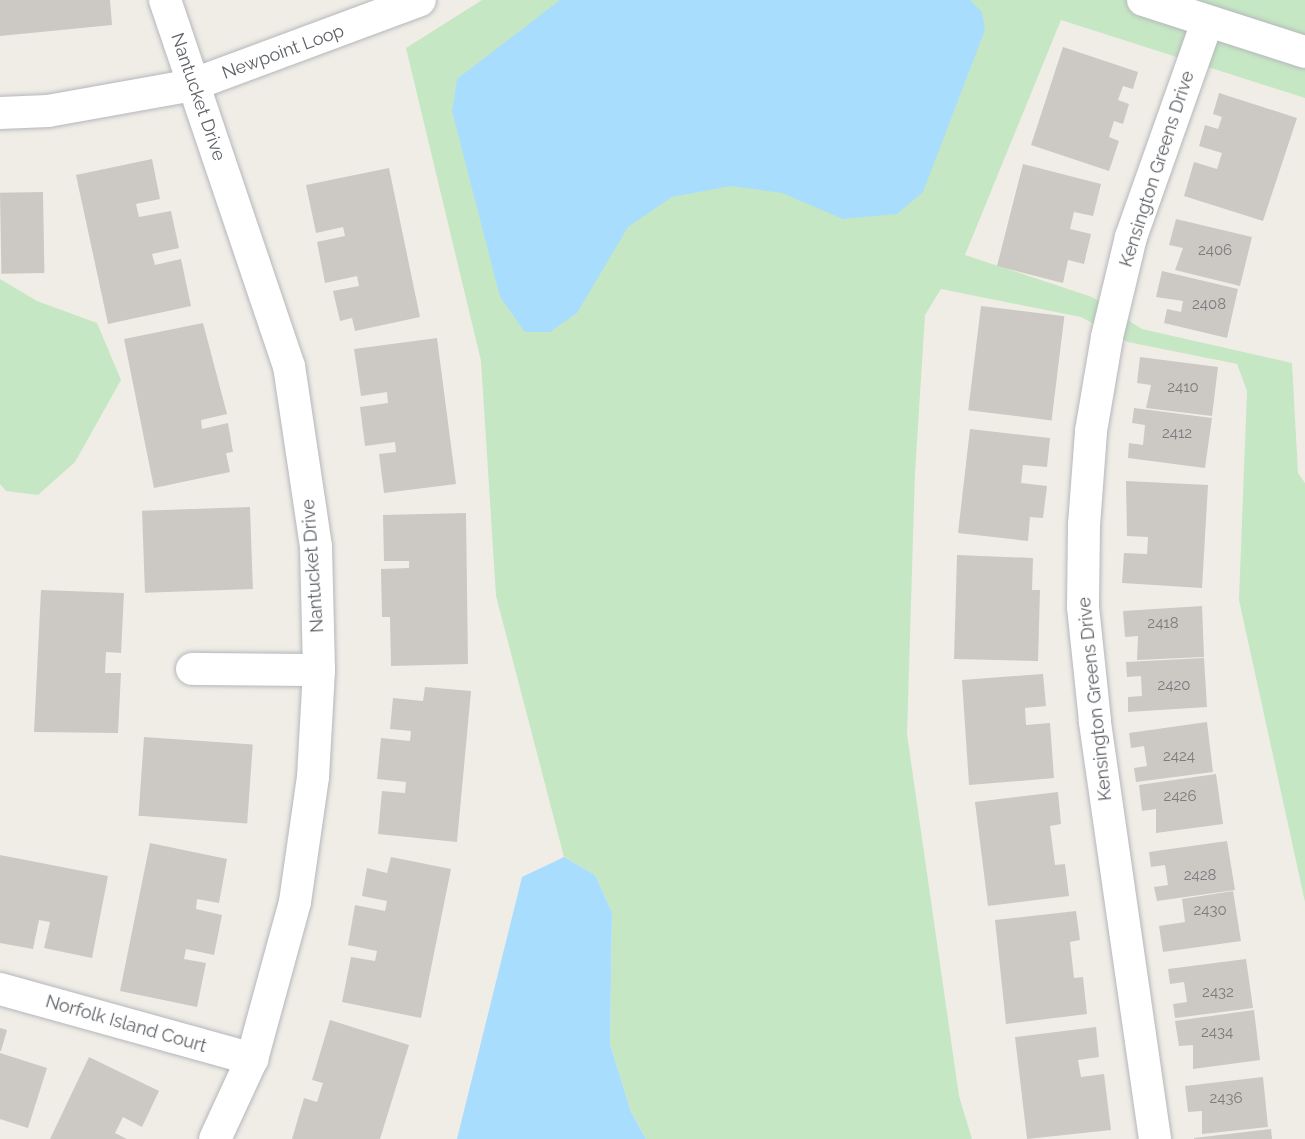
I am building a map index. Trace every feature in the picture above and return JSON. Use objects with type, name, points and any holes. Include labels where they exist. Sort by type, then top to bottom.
[{"type":"street","name":"Nantucket Drive","points":[[165,0],[289,366],[316,547],[319,670],[313,777],[295,902],[252,1059],[215,1139]]},
{"type":"street","name":"Newpoint Loop","points":[[0,113],[48,111],[192,85],[420,0]]},
{"type":"street","points":[[1143,0],[1305,52]]},
{"type":"street","name":"Kensington Greens Drive","points":[[1155,1139],[1093,698],[1083,607],[1084,525],[1091,431],[1107,337],[1131,237],[1207,22]]},
{"type":"street","points":[[192,669],[319,670]]},
{"type":"street","name":"Norfolk Island Court","points":[[0,989],[252,1059]]},
{"type":"green space","points":[[482,0],[1305,0],[1305,98],[1061,20],[965,255],[1092,297],[1142,329],[1292,363],[1298,473],[1305,483],[1305,902],[1239,600],[1247,391],[1237,364],[1128,342],[1081,317],[941,289],[925,315],[915,473],[907,734],[959,1096],[972,1139],[646,1139],[631,1112],[610,1044],[612,912],[595,875],[564,857],[496,596],[481,361],[406,48]]},
{"type":"green space","points":[[0,279],[37,301],[97,323],[121,380],[75,462],[38,495],[6,491],[0,484]]},
{"type":"water","points":[[560,0],[970,0],[982,12],[985,30],[923,192],[897,214],[843,219],[782,193],[731,186],[672,197],[628,227],[577,313],[550,332],[525,332],[500,297],[452,111],[457,79]]},
{"type":"water","points":[[564,857],[595,875],[612,912],[610,1044],[631,1112],[646,1139],[457,1139],[522,877]]},
{"type":"building","points":[[0,0],[110,0],[112,25],[0,36]]},
{"type":"building","points":[[1063,47],[1138,72],[1133,89],[1123,86],[1118,100],[1129,104],[1123,124],[1114,121],[1109,137],[1119,141],[1109,171],[1031,145]]},
{"type":"building","points":[[1219,93],[1297,118],[1263,221],[1184,196],[1194,162],[1217,169],[1222,153],[1199,146],[1205,125],[1218,129],[1222,117],[1213,114]]},
{"type":"building","points":[[152,159],[160,199],[136,204],[139,217],[171,211],[179,248],[152,254],[155,265],[181,259],[191,306],[108,324],[76,175]]},
{"type":"building","points":[[1023,164],[1101,184],[1093,216],[1074,212],[1070,229],[1091,234],[1084,264],[1068,260],[1063,283],[997,266]]},
{"type":"building","points":[[389,168],[420,317],[355,331],[352,318],[340,321],[333,291],[359,286],[357,276],[325,283],[317,242],[345,236],[343,227],[316,233],[306,185]]},
{"type":"building","points":[[43,192],[44,273],[1,274],[0,193]]},
{"type":"building","points":[[1176,219],[1252,237],[1240,286],[1175,270],[1183,248],[1169,245]]},
{"type":"building","points":[[1162,271],[1238,289],[1227,338],[1164,323],[1167,309],[1181,312],[1183,301],[1156,297]]},
{"type":"building","points":[[981,306],[1064,316],[1052,420],[968,410]]},
{"type":"building","points":[[203,323],[227,414],[201,420],[202,429],[228,423],[233,452],[226,453],[230,472],[154,488],[124,339]]},
{"type":"building","points":[[437,338],[456,484],[384,493],[379,454],[396,452],[395,442],[365,446],[360,407],[388,403],[387,392],[361,396],[354,349]]},
{"type":"building","points":[[1140,357],[1218,367],[1212,416],[1146,408],[1151,385],[1137,383]]},
{"type":"building","points":[[1134,408],[1212,418],[1205,468],[1128,458],[1129,443],[1143,445],[1145,425],[1132,423]]},
{"type":"building","points":[[970,429],[1050,438],[1047,467],[1023,465],[1021,483],[1047,486],[1043,518],[1030,517],[1028,541],[958,533]]},
{"type":"building","points":[[1126,481],[1208,485],[1202,588],[1122,583],[1124,553],[1147,554],[1148,537],[1127,536]]},
{"type":"building","points":[[250,507],[253,589],[145,593],[142,511]]},
{"type":"building","points":[[466,513],[468,664],[391,666],[390,617],[382,617],[381,569],[409,568],[409,561],[384,561],[383,515]]},
{"type":"building","points":[[957,555],[1033,558],[1032,590],[1040,590],[1038,661],[954,659]]},
{"type":"building","points":[[41,590],[124,593],[121,653],[106,652],[105,673],[121,673],[118,733],[34,732]]},
{"type":"building","points":[[1202,606],[1204,657],[1137,660],[1138,636],[1125,637],[1123,611]]},
{"type":"building","points":[[1204,658],[1207,707],[1128,712],[1128,697],[1142,696],[1141,676],[1127,677],[1126,662]]},
{"type":"building","points":[[1043,674],[1046,706],[1025,708],[1026,725],[1050,723],[1054,778],[969,785],[962,680]]},
{"type":"building","points":[[425,687],[471,691],[457,842],[378,834],[382,791],[405,793],[406,782],[377,779],[381,738],[410,741],[411,731],[390,729],[393,698],[423,701]]},
{"type":"building","points":[[1207,722],[1213,772],[1136,782],[1134,768],[1147,766],[1144,746],[1131,748],[1129,733]]},
{"type":"building","points":[[144,737],[253,745],[247,823],[138,816]]},
{"type":"building","points":[[1216,774],[1223,824],[1156,833],[1156,809],[1142,811],[1139,785]]},
{"type":"building","points":[[1058,792],[1061,824],[1050,826],[1055,865],[1065,864],[1069,896],[988,906],[975,802]]},
{"type":"building","points":[[1227,841],[1235,890],[1157,901],[1154,887],[1168,885],[1165,865],[1151,867],[1149,852]]},
{"type":"building","points":[[150,843],[227,859],[219,903],[197,899],[196,909],[222,915],[214,955],[186,949],[184,959],[206,963],[197,1007],[120,991]]},
{"type":"building","points":[[0,855],[108,876],[92,958],[44,948],[50,922],[39,920],[33,949],[0,943]]},
{"type":"building","points":[[391,857],[451,869],[421,1018],[342,1002],[351,957],[375,961],[377,951],[348,945],[355,905],[385,911],[387,901],[362,896],[367,868],[387,873]]},
{"type":"building","points":[[1233,891],[1241,941],[1163,952],[1159,926],[1185,922],[1182,899]]},
{"type":"building","points":[[1076,911],[1080,940],[1070,942],[1074,978],[1083,977],[1087,1014],[1006,1024],[995,920]]},
{"type":"building","points":[[1246,959],[1253,1008],[1175,1018],[1173,1004],[1187,1002],[1184,982],[1170,984],[1168,969]]},
{"type":"building","points":[[1254,1010],[1260,1060],[1193,1069],[1193,1045],[1179,1046],[1175,1021]]},
{"type":"building","points":[[330,1020],[409,1045],[380,1139],[292,1139],[304,1098],[317,1102],[323,1083],[312,1080]]},
{"type":"building","points":[[1096,1027],[1099,1057],[1078,1060],[1081,1077],[1104,1074],[1111,1130],[1027,1139],[1015,1037]]},
{"type":"building","points":[[0,1028],[7,1030],[1,1051],[0,1051]]},
{"type":"building","points":[[0,1053],[47,1068],[28,1128],[0,1119]]},
{"type":"building","points":[[89,1057],[159,1091],[142,1127],[123,1117],[115,1133],[127,1139],[50,1139]]},
{"type":"building","points":[[1263,1077],[1268,1127],[1202,1134],[1202,1111],[1188,1112],[1185,1086]]},
{"type":"building","points":[[1271,1129],[1272,1139],[1194,1139],[1194,1138]]}]
